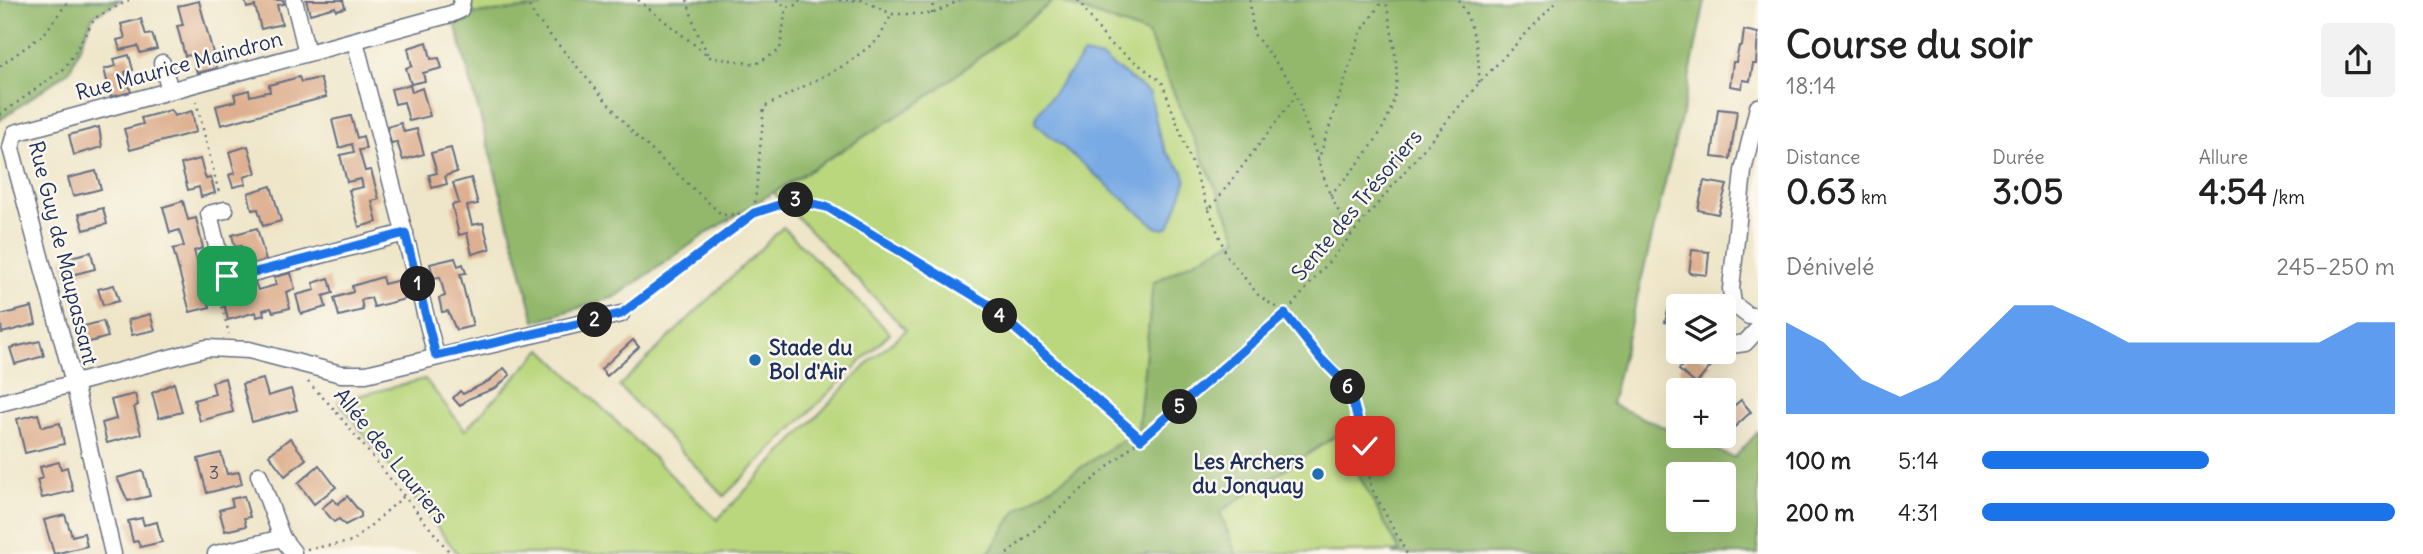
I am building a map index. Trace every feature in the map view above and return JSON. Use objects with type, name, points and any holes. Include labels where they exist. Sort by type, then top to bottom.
[{"type":"street","points":[[294,0],[307,53]]},
{"type":"street","name":"Rue Maurice Maindron","points":[[15,133],[451,14],[460,10],[462,0]]},
{"type":"street","points":[[355,41],[436,356]]},
{"type":"street","points":[[162,63],[170,90]]},
{"type":"street","points":[[1732,294],[1743,171],[1758,107]]},
{"type":"street","name":"Rue Guy de Maupassant","points":[[15,133],[11,148],[74,383],[113,554]]},
{"type":"street","points":[[225,210],[209,214],[223,271],[233,278],[405,233]]},
{"type":"street","points":[[1736,306],[1749,316],[1758,316]]},
{"type":"street","points":[[0,403],[207,348],[271,354],[341,374],[366,374],[621,314]]},
{"type":"street","points":[[1736,344],[1745,342],[1758,329]]},
{"type":"street","points":[[259,475],[282,538],[293,552]]},
{"type":"street","points":[[216,554],[282,538]]},
{"type":"path","points":[[0,66],[44,34],[69,0]]},
{"type":"path","points":[[0,115],[65,68],[95,18],[129,0]]},
{"type":"path","points":[[526,0],[534,16],[635,135],[722,215],[754,213],[794,200],[827,207],[986,303],[1141,439]]},
{"type":"path","points":[[638,0],[710,57],[756,64],[780,50],[786,7]]},
{"type":"path","points":[[687,0],[696,30],[710,57]]},
{"type":"path","points":[[776,0],[786,7],[798,5],[800,0]]},
{"type":"path","points":[[839,0],[868,1],[892,13],[932,13],[960,0]]},
{"type":"path","points":[[932,13],[933,0]]},
{"type":"path","points":[[1078,0],[1107,41],[1162,82],[1227,256],[1259,296],[1285,314],[1320,358],[1349,387],[1365,446],[1371,487],[1407,554]]},
{"type":"path","points":[[1318,162],[1361,32],[1385,0]]},
{"type":"path","points":[[1330,195],[1367,154],[1389,118],[1397,84],[1385,0]]},
{"type":"path","points":[[1459,0],[1480,52],[1479,83]]},
{"type":"path","name":"Sente des Trésoriers","points":[[1007,554],[1285,314],[1479,83],[1558,0]]},
{"type":"path","points":[[1252,1],[1253,33],[1292,83],[1330,195],[1351,235]]},
{"type":"path","points":[[621,314],[754,213],[764,107],[845,65],[878,40],[892,13]]},
{"type":"path","points":[[193,91],[219,193]]},
{"type":"path","points":[[1209,210],[1296,96]]},
{"type":"path","points":[[216,282],[230,339]]},
{"type":"path","name":"Allée des Lauriers","points":[[305,379],[333,408],[451,554]]},
{"type":"path","points":[[293,552],[352,542],[404,496]]},
{"type":"green space","points":[[0,0],[120,0],[93,16],[70,70],[0,120]]},
{"type":"green space","points":[[470,0],[540,0],[541,7],[474,14]]},
{"type":"green space","points":[[540,0],[1055,0],[923,100],[706,234],[615,297],[535,321],[454,19],[474,14],[540,7]]},
{"type":"green space","points":[[1055,0],[1148,34],[1238,238],[1153,283],[1138,430],[1017,510],[988,554],[458,554],[338,401],[425,379],[465,430],[542,349],[717,520],[871,360],[906,330],[774,193],[923,100]]},
{"type":"green space","points":[[1056,0],[1705,0],[1684,105],[1611,404],[1666,428],[1666,448],[1711,448],[1734,458],[1758,432],[1758,554],[1393,554],[1400,551],[1337,435],[1220,512],[1236,554],[988,554],[1017,510],[1138,430],[1153,283],[1238,238],[1148,34]]},
{"type":"green space","name":"Stade du Bol d'Air","points":[[783,227],[890,333],[724,496],[619,386]]},
{"type":"green space","name":"Les Archers du Jonquay","points":[[1337,435],[1400,551],[1236,554],[1220,512]]},
{"type":"water","points":[[1084,54],[1102,58],[1150,93],[1159,135],[1166,152],[1183,171],[1186,182],[1170,225],[1164,229],[1156,227],[1035,123],[1038,113]]},
{"type":"building","points":[[245,0],[283,0],[284,4],[277,5],[282,24],[261,29],[255,6],[247,8]]},
{"type":"building","points":[[306,0],[343,0],[345,8],[336,10],[335,7],[310,14]]},
{"type":"building","points":[[199,1],[217,68],[197,73],[192,55],[185,56],[177,26],[183,25],[178,6]]},
{"type":"building","points":[[141,19],[146,35],[152,34],[157,49],[140,53],[138,46],[120,50],[117,40],[125,38],[121,24]]},
{"type":"building","points":[[1744,30],[1758,33],[1756,64],[1753,64],[1750,81],[1743,80],[1742,88],[1730,86],[1733,62],[1736,62],[1739,46],[1742,46]]},
{"type":"building","points":[[427,42],[431,59],[439,58],[442,68],[423,73],[425,81],[411,84],[406,68],[412,66],[408,48]]},
{"type":"building","points":[[129,55],[133,70],[125,72],[131,92],[111,97],[104,69],[116,66],[114,59]]},
{"type":"building","points":[[299,77],[301,82],[320,78],[326,97],[221,125],[216,106],[236,101],[234,94],[249,90],[250,96],[270,92],[269,85]]},
{"type":"building","points":[[410,85],[412,92],[422,88],[430,116],[409,121],[404,102],[395,104],[391,89]]},
{"type":"building","points":[[1718,109],[1737,111],[1730,159],[1712,157]]},
{"type":"building","points":[[171,110],[174,116],[192,111],[196,132],[130,150],[124,129],[143,124],[141,118]]},
{"type":"building","points":[[351,116],[357,138],[363,136],[366,149],[359,150],[365,171],[371,170],[379,199],[372,201],[377,222],[359,227],[349,190],[363,187],[361,179],[347,182],[340,155],[354,152],[352,144],[339,148],[332,120]]},
{"type":"building","points":[[401,123],[404,132],[417,129],[424,154],[403,160],[397,142],[391,143],[387,127]]},
{"type":"building","points":[[99,127],[102,147],[74,155],[69,135]]},
{"type":"building","points":[[248,146],[256,173],[244,177],[246,184],[233,187],[229,175],[235,173],[229,152]]},
{"type":"building","points":[[451,148],[457,172],[445,176],[447,184],[432,188],[429,175],[437,173],[431,153]]},
{"type":"building","points":[[200,159],[206,179],[211,178],[215,193],[201,197],[199,187],[188,190],[181,164]]},
{"type":"building","points":[[96,171],[101,189],[73,196],[68,178]]},
{"type":"building","points":[[471,178],[478,204],[467,206],[472,225],[483,223],[490,249],[472,254],[467,233],[459,235],[452,205],[459,203],[453,183]]},
{"type":"building","points":[[1704,181],[1727,185],[1718,214],[1698,210]]},
{"type":"building","points":[[271,186],[281,221],[263,226],[258,209],[252,210],[248,193]]},
{"type":"building","points":[[183,201],[188,220],[196,218],[203,248],[194,251],[199,268],[207,266],[211,284],[204,287],[210,307],[190,312],[173,249],[184,246],[179,230],[170,233],[163,207]]},
{"type":"building","points":[[103,208],[107,224],[84,230],[79,214]]},
{"type":"building","points":[[257,228],[266,261],[247,266],[241,246],[235,247],[232,235]]},
{"type":"building","points":[[1692,250],[1709,252],[1707,275],[1689,273]]},
{"type":"building","points":[[91,252],[95,269],[67,276],[62,259]]},
{"type":"building","points":[[455,258],[458,266],[463,264],[466,273],[460,274],[473,326],[456,330],[448,311],[442,312],[439,298],[445,296],[440,277],[434,278],[430,264]]},
{"type":"building","points":[[291,273],[295,289],[286,292],[290,308],[273,312],[271,308],[263,310],[264,315],[257,317],[256,312],[228,320],[223,299],[241,294],[239,287],[255,282],[258,290],[276,285],[274,277]]},
{"type":"building","points":[[382,277],[384,284],[404,279],[409,298],[374,307],[371,298],[361,300],[363,310],[339,316],[334,298],[353,292],[352,286]]},
{"type":"building","points":[[329,278],[333,293],[323,296],[326,307],[301,314],[296,295],[315,290],[313,283]]},
{"type":"building","points":[[114,285],[119,301],[103,305],[98,289]]},
{"type":"building","points":[[32,307],[36,324],[2,333],[0,315]]},
{"type":"building","points":[[150,314],[155,330],[132,335],[128,320]]},
{"type":"building","points":[[103,321],[108,337],[86,343],[81,327]]},
{"type":"building","points":[[633,340],[639,347],[607,376],[601,369]]},
{"type":"building","points":[[40,341],[44,356],[15,364],[10,348]]},
{"type":"building","points":[[1683,364],[1712,365],[1701,378],[1689,378],[1679,370]]},
{"type":"building","points":[[504,368],[510,375],[496,388],[468,399],[460,406],[453,398],[460,391],[463,394],[489,381]]},
{"type":"building","points":[[225,378],[233,412],[200,421],[194,400],[215,394],[212,382]]},
{"type":"building","points":[[263,379],[268,396],[291,389],[297,410],[252,422],[242,384]]},
{"type":"building","points":[[174,383],[182,412],[159,418],[152,393]]},
{"type":"building","points":[[135,394],[138,405],[134,407],[141,434],[107,443],[102,423],[116,419],[111,400]]},
{"type":"building","points":[[1741,400],[1751,412],[1736,426],[1736,404]]},
{"type":"building","points":[[38,414],[42,427],[60,423],[64,444],[25,453],[17,419]]},
{"type":"building","points":[[290,438],[306,459],[285,476],[269,455]]},
{"type":"building","points":[[221,453],[227,474],[239,472],[242,484],[207,493],[198,459]]},
{"type":"building","points":[[59,462],[61,469],[67,467],[73,491],[42,498],[37,480],[43,478],[40,467]]},
{"type":"building","points":[[319,465],[336,487],[314,504],[298,483]]},
{"type":"building","points":[[143,471],[150,496],[128,501],[117,478]]},
{"type":"building","points":[[244,496],[250,517],[244,518],[246,526],[225,531],[219,510],[233,506],[231,499]]},
{"type":"building","points":[[347,496],[361,513],[361,517],[345,525],[339,519],[334,522],[322,508],[333,499],[338,504]]},
{"type":"building","points":[[65,515],[72,536],[84,533],[87,546],[54,554],[44,520]]},
{"type":"building","points":[[142,518],[144,525],[157,522],[162,542],[140,547],[138,541],[133,542],[128,521]]},
{"type":"place","name":"Stade du Bol d'Air","points":[[755,360]]},
{"type":"place","name":"Les Archers du Jonquay","points":[[1318,474]]},
{"type":"route","points":[[227,276],[233,278],[405,233],[436,356],[621,314],[754,213],[794,200],[827,207],[986,303],[1141,439],[1285,314],[1320,358],[1349,387],[1365,446]]}]
